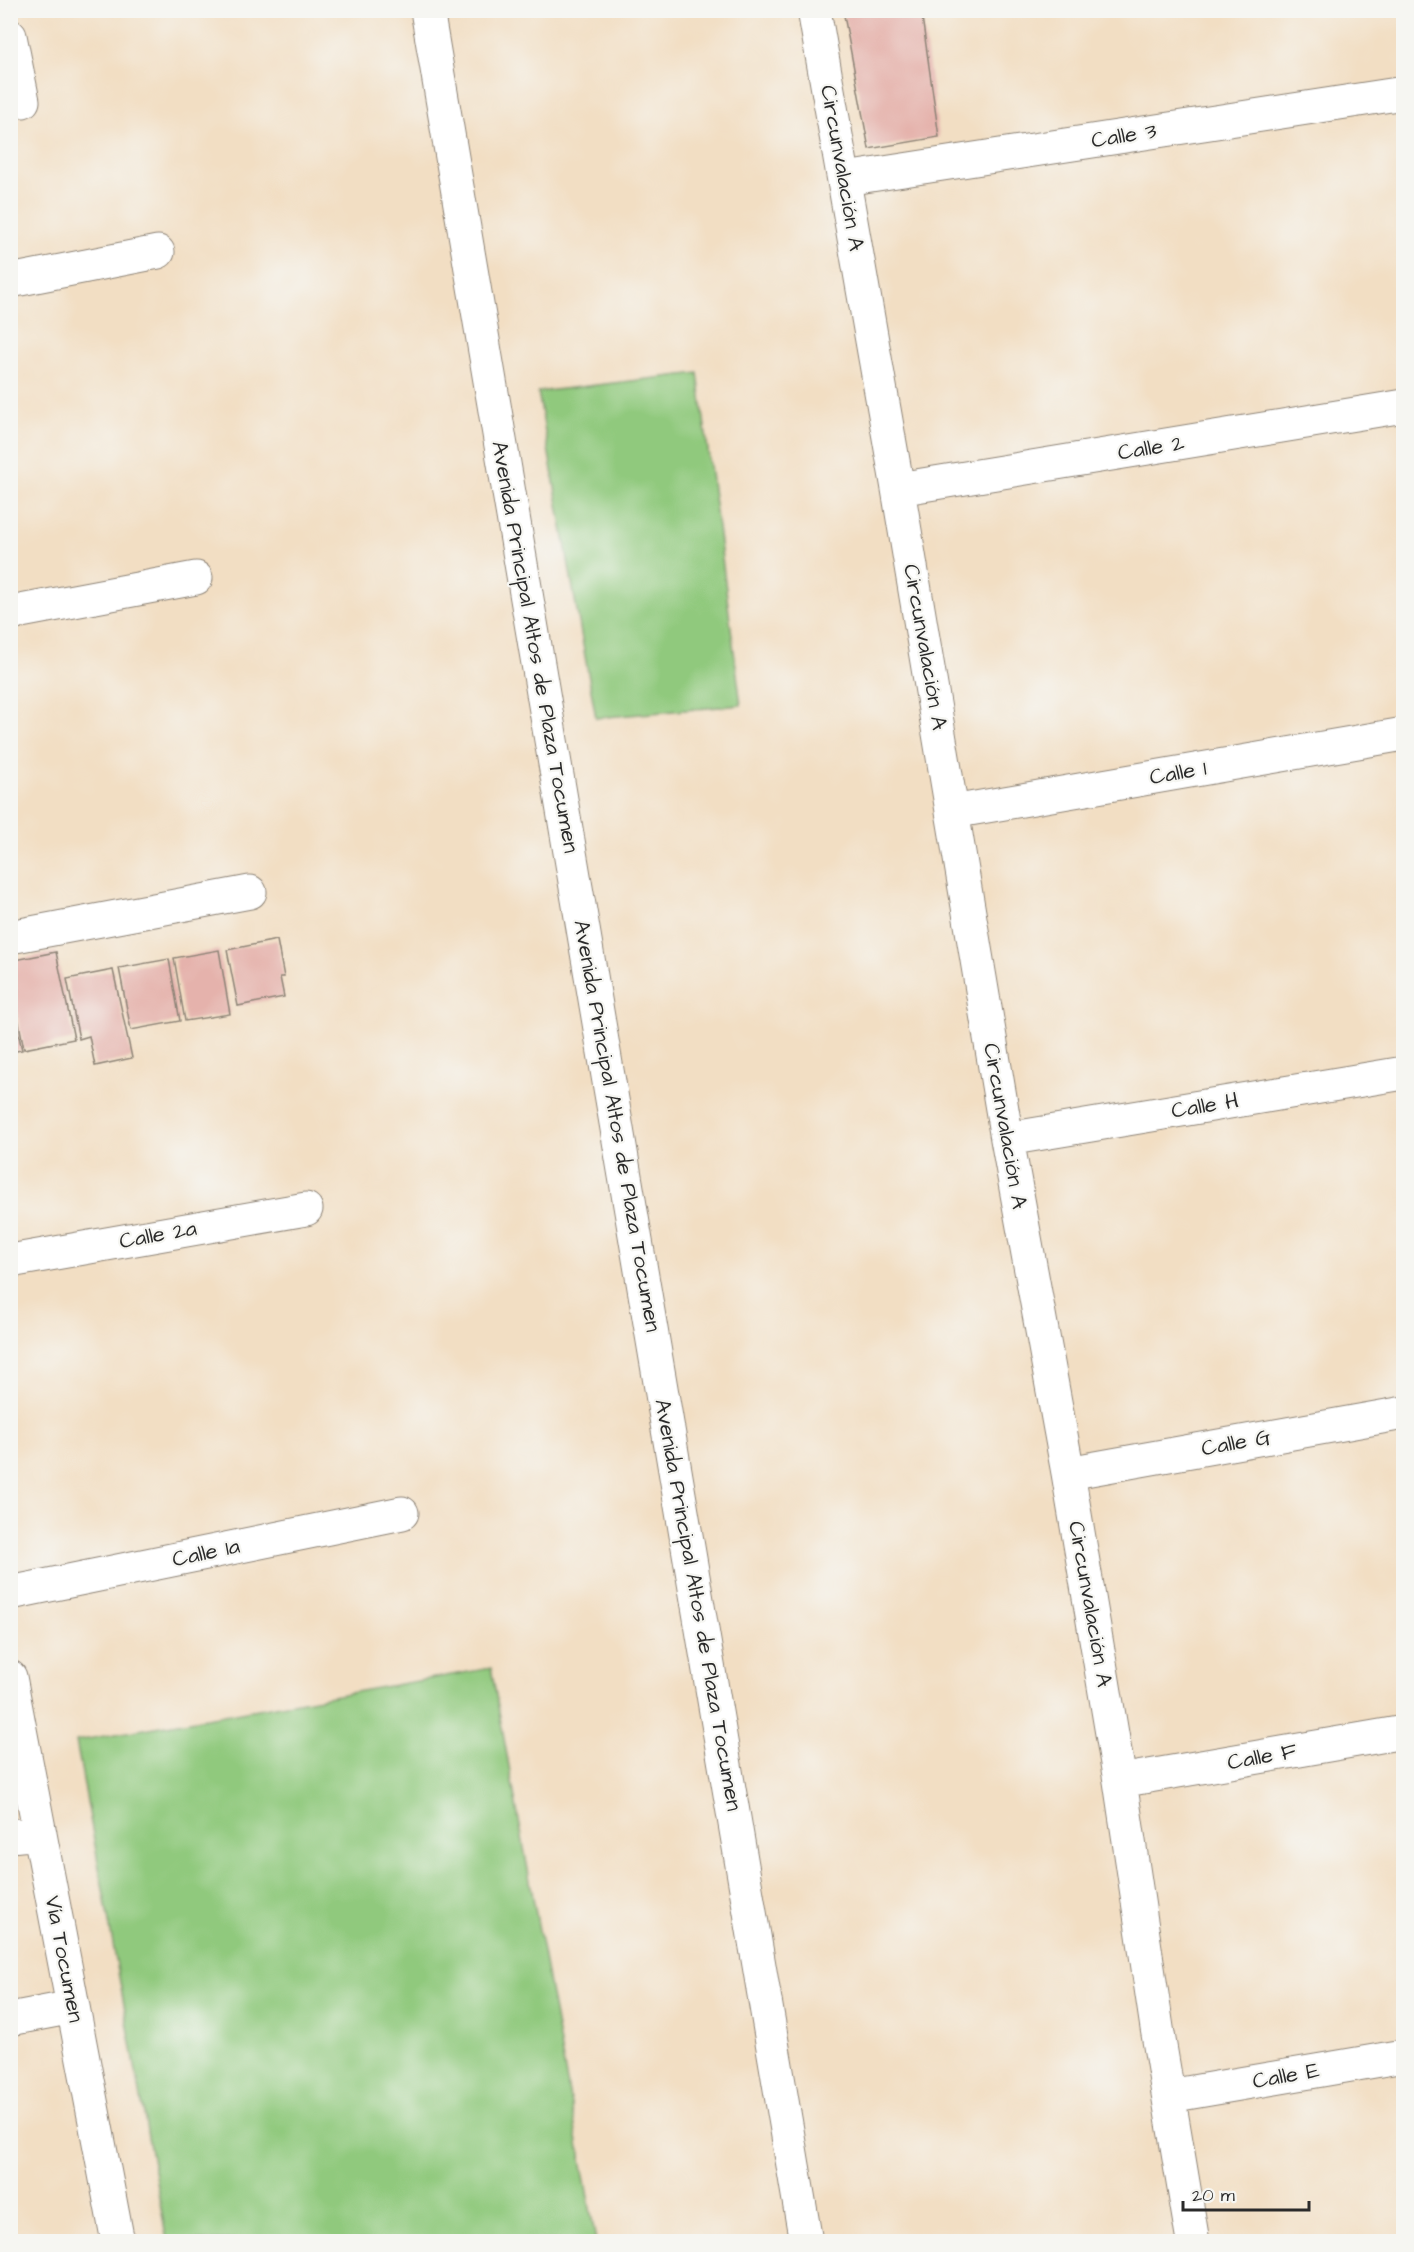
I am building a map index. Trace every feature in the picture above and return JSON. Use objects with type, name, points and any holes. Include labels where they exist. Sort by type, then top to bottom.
[{"type":"street","name":"Avenida Principal Altos de Plaza Tocumen","points":[[427,10],[806,2241]]},
{"type":"street","name":"Circunvalación A","points":[[814,10],[898,489],[1006,1139],[1068,1473],[1120,1781],[1155,2016],[1193,2241]]},
{"type":"street","points":[[10,36],[22,101]]},
{"type":"street","name":"Calle 3","points":[[845,179],[1404,93]]},
{"type":"street","points":[[10,281],[158,252]]},
{"type":"street","name":"Calle 2","points":[[898,489],[1404,406]]},
{"type":"street","points":[[10,613],[196,578]]},
{"type":"street","name":"Calle 1","points":[[952,812],[1404,734]]},
{"type":"street","points":[[10,937],[250,892]]},
{"type":"street","name":"Calle H","points":[[1006,1139],[1404,1073]]},
{"type":"street","name":"Calle 2a","points":[[10,1261],[306,1209]]},
{"type":"street","name":"Calle G","points":[[1068,1473],[1404,1413]]},
{"type":"street","name":"Calle 1a","points":[[10,1593],[402,1513]]},
{"type":"street","name":"Vía Tocumen","points":[[10,1677],[25,1834],[73,2007],[118,2241]]},
{"type":"street","name":"Calle F","points":[[1120,1781],[1404,1732]]},
{"type":"street","points":[[10,2019],[73,2007]]},
{"type":"street","name":"Calle E","points":[[1169,2096],[1404,2056]]},
{"type":"green space","points":[[698,373],[741,705],[596,718],[538,392]]},
{"type":"green space","points":[[491,1668],[596,2241],[167,2241],[76,1741]]},
{"type":"building","points":[[843,10],[921,10],[939,137],[869,149]]},
{"type":"building","points":[[277,940],[284,977],[280,977],[284,997],[238,1006],[227,950]]},
{"type":"building","points":[[219,950],[230,1014],[185,1021],[174,958]]},
{"type":"building","points":[[56,952],[74,1039],[24,1049],[10,978],[10,961]]},
{"type":"building","points":[[169,959],[180,1021],[131,1030],[119,968]]},
{"type":"building","points":[[113,970],[132,1058],[95,1066],[89,1036],[79,1039],[67,979]]},
{"type":"building","points":[[10,995],[22,1050],[10,1052]]}]
